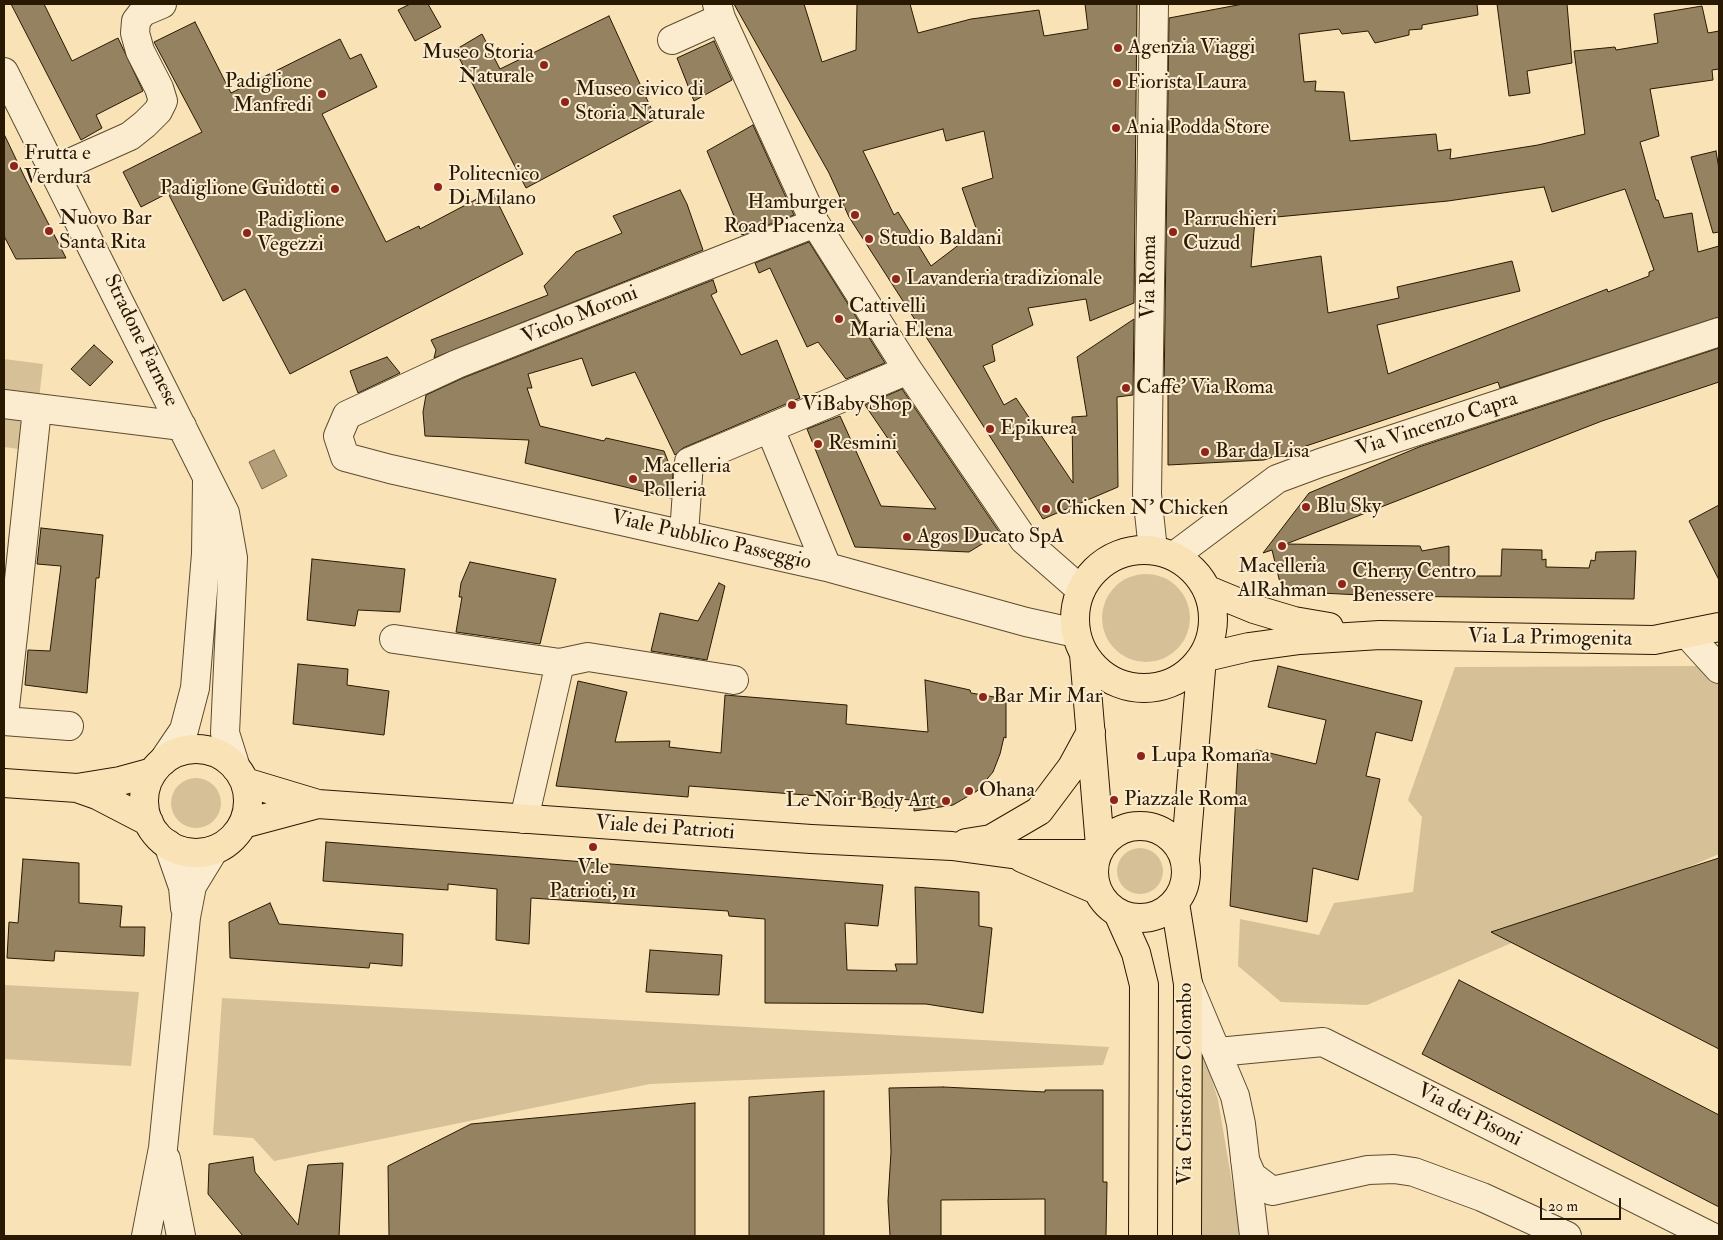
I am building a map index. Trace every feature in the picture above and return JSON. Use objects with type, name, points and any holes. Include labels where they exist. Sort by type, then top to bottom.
[{"type":"main road","points":[[1131,550],[1164,553],[1194,570],[1208,590],[1214,613],[1212,636],[1202,658],[1185,859],[1186,875],[1183,890],[1175,903],[1163,912],[1148,918],[1133,918],[1118,913],[1105,904],[1097,890],[1093,875],[1099,850],[1091,732],[1075,611],[1081,590],[1093,571],[1110,558],[1131,550]]},
{"type":"main road","name":"Via La Primogenita","points":[[1208,590],[1254,609],[1294,621],[1380,635]]},
{"type":"main road","name":"Via La Primogenita","points":[[1202,658],[1249,647],[1300,640],[1380,635],[1654,640],[1688,635],[1719,627]]},
{"type":"main road","points":[[1080,643],[1099,672],[1119,684],[1142,688],[1165,685],[1178,679],[1185,675],[1202,658]]},
{"type":"main road","points":[[952,846],[991,839],[1039,811],[1072,767],[1091,732]]},
{"type":"main road","points":[[187,749],[204,749],[220,754],[241,775],[248,796],[247,813],[243,824],[229,842],[214,850],[197,853],[180,850],[168,844],[153,830],[145,814],[144,797],[148,780],[158,766],[171,755],[187,749]]},
{"type":"main road","points":[[4,783],[77,788],[120,781],[158,766]]},
{"type":"main road","name":"Viale dei Patrioti","points":[[241,775],[318,804],[811,839],[952,846],[1011,854],[1099,850]]},
{"type":"main road","points":[[77,788],[97,795],[149,822]]},
{"type":"main road","name":"Viale dei Patrioti","points":[[243,824],[318,804]]},
{"type":"main road","points":[[1099,850],[1110,835],[1124,828],[1139,825],[1154,827],[1168,834],[1178,845],[1185,859]]},
{"type":"main road","name":"Viale dei Patrioti","points":[[1011,854],[1097,890]]},
{"type":"main road","name":"Via Cristoforo Colombo","points":[[1175,903],[1188,984],[1186,1236]]},
{"type":"main road","name":"Via Cristoforo Colombo","points":[[1118,913],[1136,953],[1144,986],[1143,1236]]},
{"type":"street","points":[[54,170],[130,136],[158,111],[163,101],[159,88],[140,51],[136,21],[143,12],[162,4]]},
{"type":"street","name":"Via Roma","points":[[1154,4],[1147,494],[1164,553]]},
{"type":"street","points":[[672,40],[719,11],[816,223],[908,370],[1024,540],[1081,590]]},
{"type":"street","name":"Stradone Farnese","points":[[4,72],[206,477],[226,513],[232,558],[225,733],[241,775]]},
{"type":"street","name":"Vicolo Moroni","points":[[345,457],[338,436],[347,415],[457,364],[816,223]]},
{"type":"street","name":"Via Vincenzo Capra","points":[[1164,553],[1277,479],[1719,332]]},
{"type":"street","points":[[684,534],[689,462],[908,370]]},
{"type":"street","points":[[4,404],[182,426]]},
{"type":"street","points":[[4,716],[9,627],[38,409]]},
{"type":"street","points":[[770,428],[827,566]]},
{"type":"street","name":"Viale Pubblico Passeggio","points":[[345,457],[390,469],[827,566],[1026,622],[1080,643]]},
{"type":"street","name":"Stradone Farnese","points":[[158,766],[184,730],[195,688],[206,554],[206,477]]},
{"type":"street","points":[[1688,635],[1719,668]]},
{"type":"street","points":[[394,639],[560,663],[588,656],[734,680]]},
{"type":"street","points":[[524,819],[560,663]]},
{"type":"street","points":[[4,721],[69,726]]},
{"type":"street","points":[[168,844],[183,886],[186,917]]},
{"type":"street","points":[[146,1236],[163,1148],[186,917],[192,886],[214,850]]},
{"type":"street","points":[[1188,984],[1235,1096],[1254,1236]]},
{"type":"street","name":"Via dei Pisoni","points":[[1218,1052],[1323,1042],[1710,1236]]},
{"type":"street","points":[[163,1148],[181,1236]]},
{"type":"street","points":[[1245,1160],[1252,1176],[1272,1191],[1368,1170],[1394,1169],[1414,1172],[1482,1197],[1567,1236]]},
{"type":"shaded area","points":[[4,359],[43,364],[33,451],[4,447]]},
{"type":"shaded area","points":[[274,450],[287,476],[262,489],[249,462]]},
{"type":"shaded area","points":[[1146,574],[1163,577],[1171,581],[1183,593],[1187,601],[1190,618],[1187,635],[1183,643],[1171,655],[1163,659],[1146,662],[1129,659],[1121,655],[1109,643],[1105,635],[1102,618],[1105,601],[1109,593],[1121,581],[1129,577]]},
{"type":"shaded area","points":[[1704,666],[1719,680],[1719,854],[1367,1005],[1281,1002],[1238,966],[1240,919],[1319,935],[1334,903],[1413,892],[1422,817],[1408,800],[1455,667]]},
{"type":"shaded area","points":[[191,778],[201,778],[214,785],[221,798],[221,808],[214,821],[201,828],[191,828],[182,824],[175,817],[171,808],[171,798],[175,789],[182,782]]},
{"type":"shaded area","points":[[1135,848],[1145,848],[1159,858],[1163,871],[1159,884],[1153,890],[1145,894],[1135,894],[1121,884],[1117,876],[1117,866],[1127,852]]},
{"type":"shaded area","points":[[4,985],[139,992],[131,1066],[4,1059]]},
{"type":"shaded area","points":[[222,998],[1109,1047],[1103,1065],[650,1084],[274,1161],[253,1138],[213,1135]]},
{"type":"shaded area","points":[[1198,1043],[1218,1100],[1239,1224],[1238,1236],[1196,1236]]},
{"type":"building","points":[[11,4],[44,4],[72,61],[118,38],[143,91],[96,115],[102,128],[81,140]]},
{"type":"building","points":[[410,4],[428,4],[441,27],[415,41],[398,10]]},
{"type":"building","points":[[734,4],[804,4],[822,62],[856,50],[857,4],[910,4],[918,33],[971,19],[1039,10],[1044,36],[1088,29],[1085,4],[1137,4],[1134,303],[1090,321],[1086,299],[1028,308],[1033,325],[992,345],[995,361],[983,366],[1004,405],[1016,398],[1073,483],[1072,417],[1087,416],[1077,357],[1134,319],[1133,395],[1117,397],[1118,487],[1043,519],[849,217],[829,173]],"holes":[[[943,129],[946,141],[984,131],[993,178],[962,188],[977,231],[931,266],[898,212],[894,215],[863,151]]]},
{"type":"building","points":[[1243,4],[1477,4],[1478,15],[1422,25],[1422,29],[1409,30],[1409,35],[1375,43],[1368,31],[1342,34],[1339,29],[1299,34],[1304,82],[1316,81],[1315,91],[1344,92],[1350,141],[1436,134],[1438,151],[1451,149],[1450,159],[1538,145],[1585,134],[1574,51],[1615,47],[1616,50],[1658,43],[1654,14],[1702,6],[1708,33],[1719,31],[1719,69],[1712,70],[1713,80],[1650,89],[1659,136],[1640,142],[1656,200],[1658,200],[1664,218],[1692,213],[1698,252],[1719,246],[1719,317],[1500,388],[1498,382],[1264,460],[1168,465],[1168,392],[1164,392],[1169,18]],"holes":[[[1544,187],[1552,212],[1625,189],[1654,270],[1649,272],[1649,276],[1608,292],[1607,289],[1388,374],[1377,325],[1520,291],[1512,261],[1397,287],[1399,298],[1328,313],[1321,256],[1251,267],[1255,219],[1448,201]]]},
{"type":"building","points":[[1497,4],[1567,4],[1572,63],[1527,71],[1530,93],[1509,96]]},
{"type":"building","name":"Museo civico di Storia Naturale","points":[[609,16],[656,119],[526,188],[455,50],[482,34],[500,69]]},
{"type":"building","points":[[195,22],[231,93],[340,39],[350,59],[361,54],[377,87],[322,114],[386,242],[419,226],[420,229],[492,191],[523,254],[290,374],[245,289],[223,301],[168,193],[141,207],[123,172],[202,132],[154,42]]},
{"type":"building","points":[[714,41],[732,80],[694,101],[677,58]]},
{"type":"building","points":[[753,125],[794,215],[742,235],[707,151]]},
{"type":"building","points":[[4,134],[66,258],[16,259],[4,236]]},
{"type":"building","points":[[1716,151],[1719,169],[1719,232],[1713,233],[1691,157]]},
{"type":"building","points":[[680,190],[687,204],[703,250],[434,358],[436,350],[431,340],[548,295],[544,286],[576,252],[622,233],[613,216]]},
{"type":"building","points":[[809,242],[885,363],[846,379],[818,342],[807,347],[770,268],[759,273],[755,263]]},
{"type":"building","points":[[713,280],[717,292],[711,295],[741,355],[777,340],[800,398],[683,448],[675,455],[635,372],[592,386],[582,358],[528,374],[532,388],[527,388],[540,426],[604,441],[606,438],[664,451],[673,474],[671,498],[525,463],[529,440],[425,436],[423,412],[426,395],[463,378]]},
{"type":"building","points":[[94,345],[113,362],[90,386],[71,369]]},
{"type":"building","points":[[1719,348],[1719,382],[1602,421],[1286,544],[1420,546],[1422,551],[1449,546],[1449,576],[1501,576],[1502,549],[1542,550],[1542,560],[1546,559],[1546,567],[1589,568],[1591,560],[1595,561],[1596,552],[1636,551],[1634,599],[1380,596],[1282,591],[1272,550],[1263,553],[1309,493],[1419,447]]},
{"type":"building","points":[[387,357],[400,373],[358,393],[350,371]]},
{"type":"building","points":[[902,389],[1000,533],[969,552],[855,547],[807,429],[840,416],[881,506],[936,509],[865,405]]},
{"type":"building","points":[[1719,505],[1719,580],[1689,521]]},
{"type":"building","points":[[41,528],[103,535],[99,578],[96,578],[87,693],[25,685],[28,650],[50,651],[61,566],[37,564]]},
{"type":"building","points":[[312,559],[405,569],[400,612],[358,610],[355,626],[307,620]]},
{"type":"building","points":[[470,562],[556,579],[540,644],[456,632],[462,597],[459,597],[461,583]]},
{"type":"building","points":[[719,583],[725,586],[707,660],[651,651],[660,613],[698,621]]},
{"type":"building","points":[[298,664],[348,669],[347,685],[389,691],[384,735],[293,724]]},
{"type":"building","points":[[1278,666],[1422,701],[1412,741],[1376,732],[1366,776],[1380,779],[1358,880],[1313,868],[1307,922],[1230,906],[1238,756],[1257,750],[1316,764],[1326,720],[1268,707]]},
{"type":"building","points":[[925,680],[970,690],[971,693],[1006,699],[1006,738],[1004,737],[993,772],[977,791],[953,805],[914,811],[914,800],[895,799],[893,808],[870,807],[871,800],[689,786],[688,797],[556,786],[578,681],[627,692],[615,742],[670,741],[669,747],[721,753],[725,695],[847,705],[846,724],[928,732]]},
{"type":"building","points":[[326,842],[883,885],[878,926],[845,923],[847,970],[897,971],[895,964],[917,964],[915,887],[979,892],[979,926],[992,928],[983,1013],[926,1004],[765,1003],[765,919],[729,916],[728,911],[531,898],[529,944],[496,940],[497,889],[448,884],[448,890],[323,881]]},
{"type":"building","points":[[1719,858],[1719,1049],[1491,932],[1561,909]]},
{"type":"building","points":[[23,859],[79,863],[79,903],[122,906],[120,927],[145,927],[144,956],[55,951],[54,961],[7,958],[9,922],[18,923]]},
{"type":"building","points":[[270,903],[279,924],[403,934],[402,966],[370,963],[369,968],[230,958],[229,922]]},
{"type":"building","points":[[650,950],[722,955],[719,995],[646,992]]},
{"type":"building","points":[[1459,980],[1719,1115],[1719,1207],[1422,1054]]},
{"type":"building","points":[[943,1087],[1045,1092],[1045,1090],[1103,1090],[1103,1182],[1107,1182],[1106,1236],[1045,1236],[1045,1199],[941,1200],[941,1236],[890,1236],[888,1201],[891,1152],[889,1088]]},
{"type":"building","points":[[824,1091],[824,1236],[749,1236],[749,1097]]},
{"type":"building","points":[[695,1103],[695,1236],[389,1236],[388,1166],[471,1124]]},
{"type":"building","points":[[253,1157],[255,1172],[298,1225],[308,1165],[343,1163],[339,1236],[243,1236],[208,1194],[209,1164]]},
{"type":"place","name":"Agenzia Viaggi","points":[[1118,48]]},
{"type":"place","name":"Museo Storia Naturale","points":[[544,65]]},
{"type":"place","name":"Fiorista Laura","points":[[1117,83]]},
{"type":"place","name":"Padiglione Manfredi","points":[[322,94]]},
{"type":"place","name":"Museo civico di Storia Naturale","points":[[565,102]]},
{"type":"place","name":"Ania Podda Store","points":[[1116,128]]},
{"type":"place","name":"Frutta e Verdura","points":[[14,166]]},
{"type":"place","name":"Politecnico Di Milano","points":[[438,187]]},
{"type":"place","name":"Padiglione Guidotti","points":[[335,189]]},
{"type":"place","name":"Hamburger Road Piacenza","points":[[855,215]]},
{"type":"place","name":"Nuovo Bar Santa Rita","points":[[49,231]]},
{"type":"place","name":"Parruchieri Cuzud","points":[[1173,232]]},
{"type":"place","name":"Padiglione Vegezzi","points":[[247,233]]},
{"type":"place","name":"Studio Baldani","points":[[869,239]]},
{"type":"place","name":"Lavanderia tradizionale","points":[[896,279]]},
{"type":"place","name":"Cattivelli Maria Elena","points":[[839,319]]},
{"type":"place","name":"Caffe' Via Roma","points":[[1126,388]]},
{"type":"place","name":"ViBaby Shop","points":[[792,405]]},
{"type":"place","name":"Epikurea","points":[[990,429]]},
{"type":"place","name":"Resmini","points":[[818,444]]},
{"type":"place","name":"Bar da Lisa","points":[[1205,452]]},
{"type":"place","name":"Macelleria Polleria","points":[[633,479]]},
{"type":"place","name":"Blu Sky","points":[[1306,507]]},
{"type":"place","name":"Chicken N' Chicken","points":[[1046,509]]},
{"type":"place","name":"Agos Ducato SpA","points":[[907,537]]},
{"type":"place","name":"Macelleria AlRahman","points":[[1282,546]]},
{"type":"place","name":"Cherry Centro Benessere","points":[[1342,584]]},
{"type":"place","name":"Bar Mir Mar","points":[[983,697]]},
{"type":"place","name":"Lupa Romana","points":[[1141,756]]},
{"type":"place","name":"Ohana","points":[[969,791]]},
{"type":"place","name":"Piazzale Roma","points":[[1114,800]]},
{"type":"place","name":"Le Noir Body Art","points":[[946,801]]},
{"type":"place","name":"V.le Patrioti, 11","points":[[593,847]]}]
